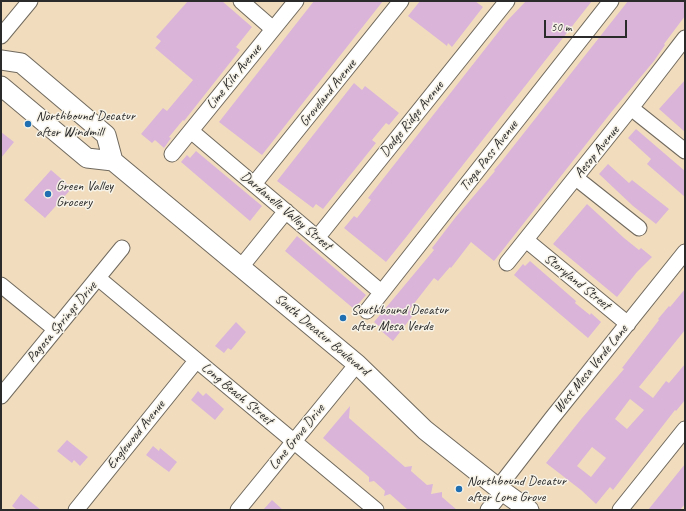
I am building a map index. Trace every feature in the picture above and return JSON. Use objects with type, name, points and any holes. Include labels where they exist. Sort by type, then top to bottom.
[{"type":"main road","points":[[1,60],[21,63],[106,135],[113,161],[87,158],[1,86]]},
{"type":"main road","name":"South Decatur Boulevard","points":[[113,161],[357,364],[425,430],[529,510]]},
{"type":"street","points":[[1,36],[30,1]]},
{"type":"street","points":[[241,1],[273,29]]},
{"type":"street","name":"Lime Kiln Avenue","points":[[172,154],[296,1]]},
{"type":"street","name":"Groveland Avenue","points":[[254,184],[401,1]]},
{"type":"street","name":"Dodge Ridge Avenue","points":[[317,238],[507,1]]},
{"type":"street","name":"Tioga Pass Avenue","points":[[367,311],[611,1]]},
{"type":"street","name":"Aesop Avenue","points":[[507,263],[684,42]]},
{"type":"street","points":[[632,108],[685,151]]},
{"type":"street","name":"Dardanelle Valley Street","points":[[191,131],[381,292]]},
{"type":"street","points":[[576,178],[639,228]]},
{"type":"street","points":[[241,267],[286,211]]},
{"type":"street","name":"Storyland Street","points":[[526,240],[628,324]]},
{"type":"street","name":"Pagosa Springs Drive","points":[[1,396],[122,248]]},
{"type":"street","name":"West Mesa Verde Lane","points":[[488,510],[501,489],[552,418],[685,252]]},
{"type":"street","name":"Long Beach Street","points":[[98,278],[376,510]]},
{"type":"street","points":[[1,285],[55,329]]},
{"type":"street","name":"Englewood Avenue","points":[[76,510],[196,361]]},
{"type":"street","name":"Lone Grove Drive","points":[[238,510],[357,364]]},
{"type":"street","points":[[620,510],[685,429]]},
{"type":"building","points":[[188,1],[222,1],[252,27],[236,47],[240,50],[184,121],[183,120],[169,137],[171,138],[164,148],[155,140],[152,143],[141,134],[163,108],[167,111],[193,80],[155,48],[161,41],[156,37]]},
{"type":"building","points":[[314,1],[383,1],[262,155],[219,122]]},
{"type":"building","points":[[420,1],[475,1],[483,7],[452,47],[448,43],[447,46],[408,16]]},
{"type":"building","points":[[526,1],[592,1],[386,262],[344,228],[354,216],[357,218],[371,200],[368,198],[507,21]]},
{"type":"building","points":[[628,1],[685,1],[685,16],[664,44],[665,45],[654,61],[613,110],[494,261],[471,242],[451,268],[450,267],[438,281],[434,278],[409,310],[414,314],[393,341],[379,329],[381,328],[374,322],[434,250],[432,248],[455,218],[495,171],[494,170]]},
{"type":"building","points":[[685,80],[685,132],[659,109]]},
{"type":"building","points":[[354,83],[362,90],[365,86],[399,113],[389,125],[386,123],[372,140],[376,143],[323,209],[316,204],[313,208],[277,181]]},
{"type":"building","points":[[636,129],[685,171],[685,197],[647,164],[651,159],[628,138]]},
{"type":"building","points":[[1,132],[14,142],[1,158]]},
{"type":"building","points":[[196,151],[262,206],[250,221],[181,162],[187,155],[190,158]]},
{"type":"building","points":[[608,164],[629,183],[632,180],[669,209],[656,224],[633,206],[599,174]]},
{"type":"building","name":"Green Valley Grocery","points":[[51,170],[72,188],[45,218],[24,200]]},
{"type":"building","points":[[587,204],[624,238],[639,250],[641,248],[652,257],[637,272],[617,297],[553,244]]},
{"type":"building","points":[[297,236],[366,295],[354,309],[285,251]]},
{"type":"building","points":[[530,261],[576,301],[575,303],[590,315],[591,313],[601,322],[588,338],[514,275],[523,264],[525,266]]},
{"type":"building","points":[[685,289],[685,330],[639,387],[653,398],[666,381],[669,383],[685,364],[685,400],[676,411],[675,410],[613,490],[610,487],[596,504],[581,490],[546,463],[624,369],[622,368],[659,320],[658,319],[669,306],[670,307]],"holes":[[[630,399],[644,410],[627,429],[615,419]],[[592,447],[606,458],[591,477],[577,466]]]},
{"type":"building","points":[[236,322],[246,332],[231,350],[228,348],[224,353],[215,346]]},
{"type":"building","points":[[198,391],[203,396],[206,393],[224,409],[215,420],[191,400]]},
{"type":"building","points":[[350,406],[349,418],[405,467],[412,466],[411,471],[427,485],[433,484],[431,494],[442,492],[442,497],[457,510],[408,510],[390,494],[384,496],[385,491],[374,481],[369,482],[369,477],[323,438]]},
{"type":"building","points":[[67,440],[88,457],[80,466],[74,460],[72,463],[57,451]]},
{"type":"building","points":[[153,446],[159,451],[160,448],[177,462],[169,472],[146,455]]},
{"type":"building","points":[[685,464],[685,504],[680,510],[648,510]]},
{"type":"building","points":[[21,494],[41,510],[17,510],[12,506]]},
{"type":"building","points":[[272,500],[283,510],[263,510]]},
{"type":"place","name":"Northbound Decatur after Windmill","points":[[28,124]]},
{"type":"place","name":"Green Valley Grocery","points":[[48,194]]},
{"type":"place","name":"Southbound Decatur after Mesa Verde","points":[[343,318]]},
{"type":"place","name":"Northbound Decatur after Lone Grove","points":[[459,489]]}]
